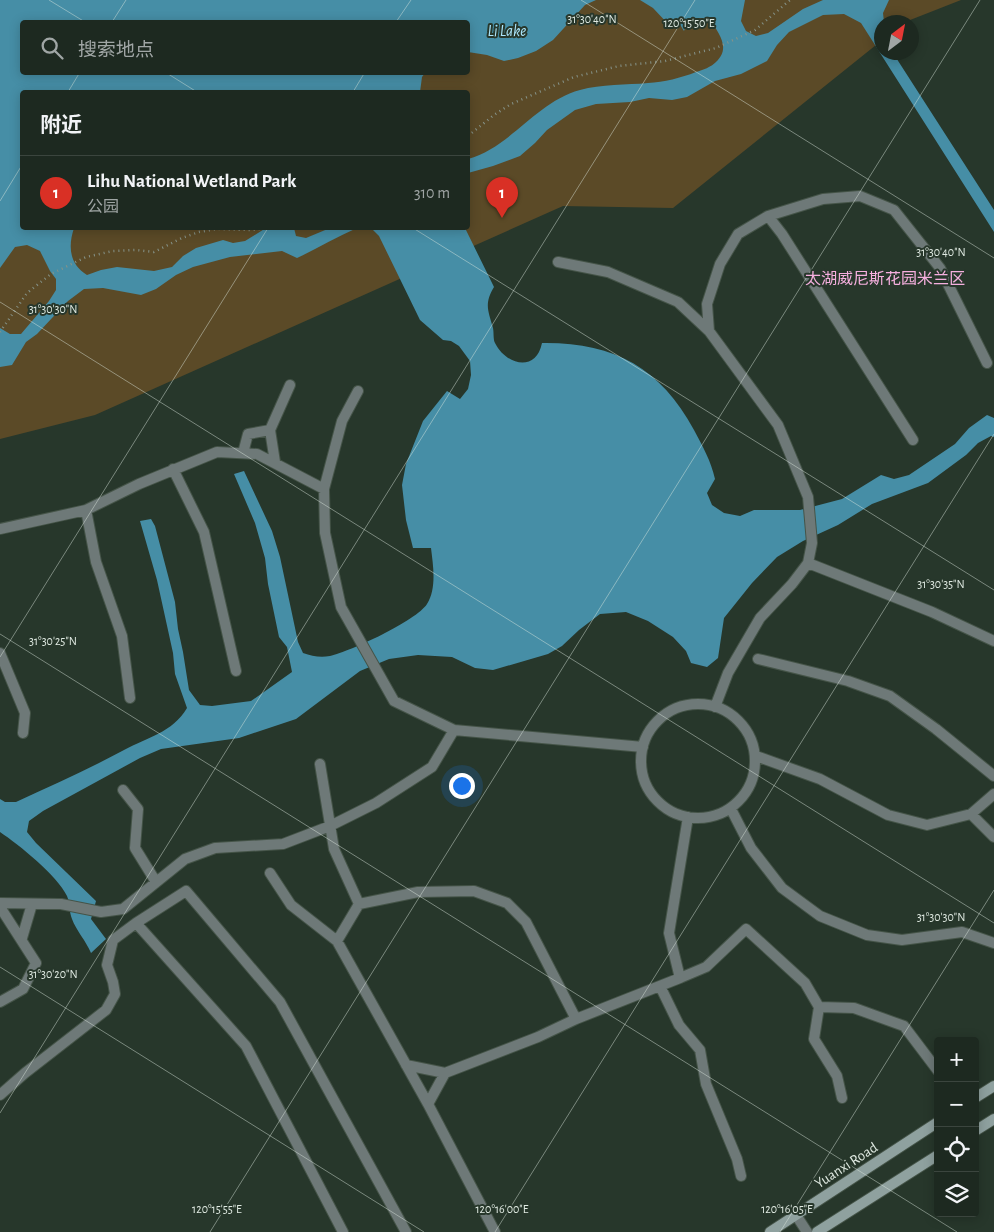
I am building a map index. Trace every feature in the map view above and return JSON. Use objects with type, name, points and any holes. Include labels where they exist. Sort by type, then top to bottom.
[{"type":"main road","points":[[979,1095],[994,1086]]},
{"type":"main road","points":[[979,1128],[994,1119]]},
{"type":"main road","name":"Yuanxi Road","points":[[770,1232],[934,1125]]},
{"type":"main road","points":[[817,1232],[934,1158]]},
{"type":"street","points":[[709,331],[707,304],[720,264],[738,234],[768,216],[823,199],[860,196],[894,210],[940,268],[987,363]]},
{"type":"street","points":[[768,216],[782,234],[913,440]]},
{"type":"street","points":[[558,262],[608,272],[678,302],[709,331],[778,425],[808,497],[812,543],[808,563],[792,584],[760,618],[728,673],[715,707]]},
{"type":"street","points":[[275,462],[270,430],[290,385]]},
{"type":"street","points":[[358,391],[342,421],[324,488],[325,533],[341,607],[394,701],[454,730],[643,747]]},
{"type":"street","points":[[243,453],[248,434],[270,430]]},
{"type":"street","points":[[0,529],[86,510],[173,469],[217,452],[257,454],[324,488]]},
{"type":"street","points":[[173,469],[204,532],[236,671]]},
{"type":"street","points":[[86,510],[96,562],[122,636],[130,698]]},
{"type":"street","points":[[808,563],[932,612],[994,641]]},
{"type":"street","points":[[0,653],[25,714],[23,733]]},
{"type":"street","points":[[758,659],[848,681],[890,696],[936,729],[994,776]]},
{"type":"street","points":[[703,703],[715,707],[728,712],[748,730],[756,756],[752,783],[731,809],[713,816],[688,817],[666,808],[650,791],[642,770],[643,747],[655,723],[676,707],[703,703]]},
{"type":"street","points":[[0,905],[61,904],[101,912],[123,909],[185,859],[215,848],[283,844],[330,826],[376,802],[432,767],[454,730]]},
{"type":"street","points":[[756,756],[820,779],[888,815],[927,825],[970,814],[994,794]]},
{"type":"street","points":[[320,764],[334,849],[359,904]]},
{"type":"street","points":[[123,790],[138,809],[135,848],[156,882]]},
{"type":"street","points":[[731,809],[751,848],[782,888],[820,916],[867,935],[902,940],[962,932],[994,943]]},
{"type":"street","points":[[970,814],[994,837]]},
{"type":"street","points":[[680,978],[669,933],[688,817]]},
{"type":"street","points":[[270,873],[291,904],[337,941],[428,1104],[495,1232]]},
{"type":"street","points":[[0,1095],[25,1072],[106,1010],[115,994],[107,965],[113,940],[186,891],[280,1002],[406,1232]]},
{"type":"street","points":[[337,941],[359,904],[418,892],[474,891],[506,903],[526,922],[576,1019]]},
{"type":"street","points":[[22,938],[32,904]]},
{"type":"street","points":[[0,905],[36,963],[23,990],[0,1002]]},
{"type":"street","points":[[136,923],[246,1046],[343,1232]]},
{"type":"street","points":[[406,1065],[445,1073],[538,1037],[576,1019],[706,966],[746,929],[805,983],[819,1007],[814,1039],[836,1076],[842,1098]]},
{"type":"street","points":[[660,986],[679,1025],[700,1050],[706,1084],[737,1159],[741,1176]]},
{"type":"street","points":[[819,1007],[854,1008],[904,1026],[934,1066]]},
{"type":"street","points":[[428,1104],[445,1073]]},
{"type":"street","points":[[796,1215],[807,1232]]},
{"type":"path","points":[[470,134],[511,104],[574,77],[619,66],[666,61],[716,48],[755,30],[790,0]]},
{"type":"path","points":[[0,332],[28,293],[51,274],[75,261],[113,250],[154,252],[182,238],[211,230]]},
{"type":"shaded area","points":[[0,0],[961,0],[919,16],[874,15],[874,47],[673,208],[563,206],[95,415],[0,439]]},
{"type":"water","name":"Li Lake","points":[[0,0],[596,0],[585,5],[553,40],[536,51],[504,61],[487,55],[470,52],[470,20],[20,20],[20,75],[424,75],[420,90],[20,90],[20,230],[74,230],[71,241],[73,260],[81,271],[87,275],[117,267],[154,271],[172,267],[183,256],[196,248],[223,240],[233,243],[245,241],[263,230],[294,230],[296,236],[306,238],[325,230],[353,230],[297,258],[282,251],[230,257],[193,267],[176,275],[156,289],[141,295],[103,288],[84,289],[68,301],[37,334],[26,342],[12,365],[0,367],[0,328],[10,334],[21,334],[56,290],[56,279],[40,251],[27,245],[15,247],[0,268]]},
{"type":"water","points":[[640,0],[745,0],[741,21],[746,31],[756,36],[768,33],[803,9],[823,0],[889,0],[883,15],[874,15],[874,43],[861,23],[844,14],[823,15],[789,32],[777,45],[767,61],[741,74],[715,81],[687,97],[672,100],[649,98],[630,102],[596,104],[575,110],[547,130],[520,156],[470,172],[470,158],[497,145],[550,104],[564,96],[580,90],[597,87],[666,81],[678,78],[709,67],[720,57],[723,51],[722,41],[710,19],[699,18],[687,22],[684,31],[679,23],[669,25],[653,8]]},
{"type":"water","points":[[885,60],[898,60],[994,210],[994,232]]},
{"type":"water","points":[[373,230],[466,230],[494,287],[489,298],[488,307],[494,341],[500,351],[513,361],[527,362],[534,359],[539,353],[542,343],[568,344],[591,347],[612,353],[632,362],[650,375],[681,408],[704,448],[715,479],[707,493],[712,505],[724,513],[740,516],[754,510],[800,510],[842,499],[881,475],[894,479],[909,475],[955,444],[969,428],[987,415],[994,418],[994,437],[991,436],[978,443],[966,455],[928,483],[872,504],[838,525],[803,541],[777,557],[752,583],[724,618],[718,658],[707,667],[691,663],[686,651],[673,637],[648,621],[626,612],[600,614],[562,646],[548,654],[493,670],[475,668],[452,657],[418,655],[389,659],[360,671],[296,719],[239,738],[161,749],[140,758],[43,811],[29,821],[27,832],[96,901],[91,919],[106,939],[91,953],[74,923],[67,896],[62,888],[37,861],[0,832],[0,799],[5,802],[16,802],[159,734],[174,723],[187,708],[175,674],[173,653],[157,580],[140,521],[151,519],[155,526],[175,602],[189,690],[200,705],[212,706],[251,701],[292,672],[287,647],[279,637],[268,584],[265,558],[255,523],[234,474],[244,471],[272,531],[280,557],[298,642],[303,653],[323,657],[330,656],[367,642],[410,619],[421,611],[430,598],[434,576],[431,548],[413,548],[406,520],[402,485],[406,464],[423,421],[447,391],[460,399],[468,389],[471,375],[470,361],[459,346],[451,341],[443,340],[420,320],[379,236]]},
{"type":"place","name":"Lihu National Wetland Park","points":[[502,218]]},
{"type":"district","name":"太湖威尼斯花园米兰区","points":[[885,278]]}]
